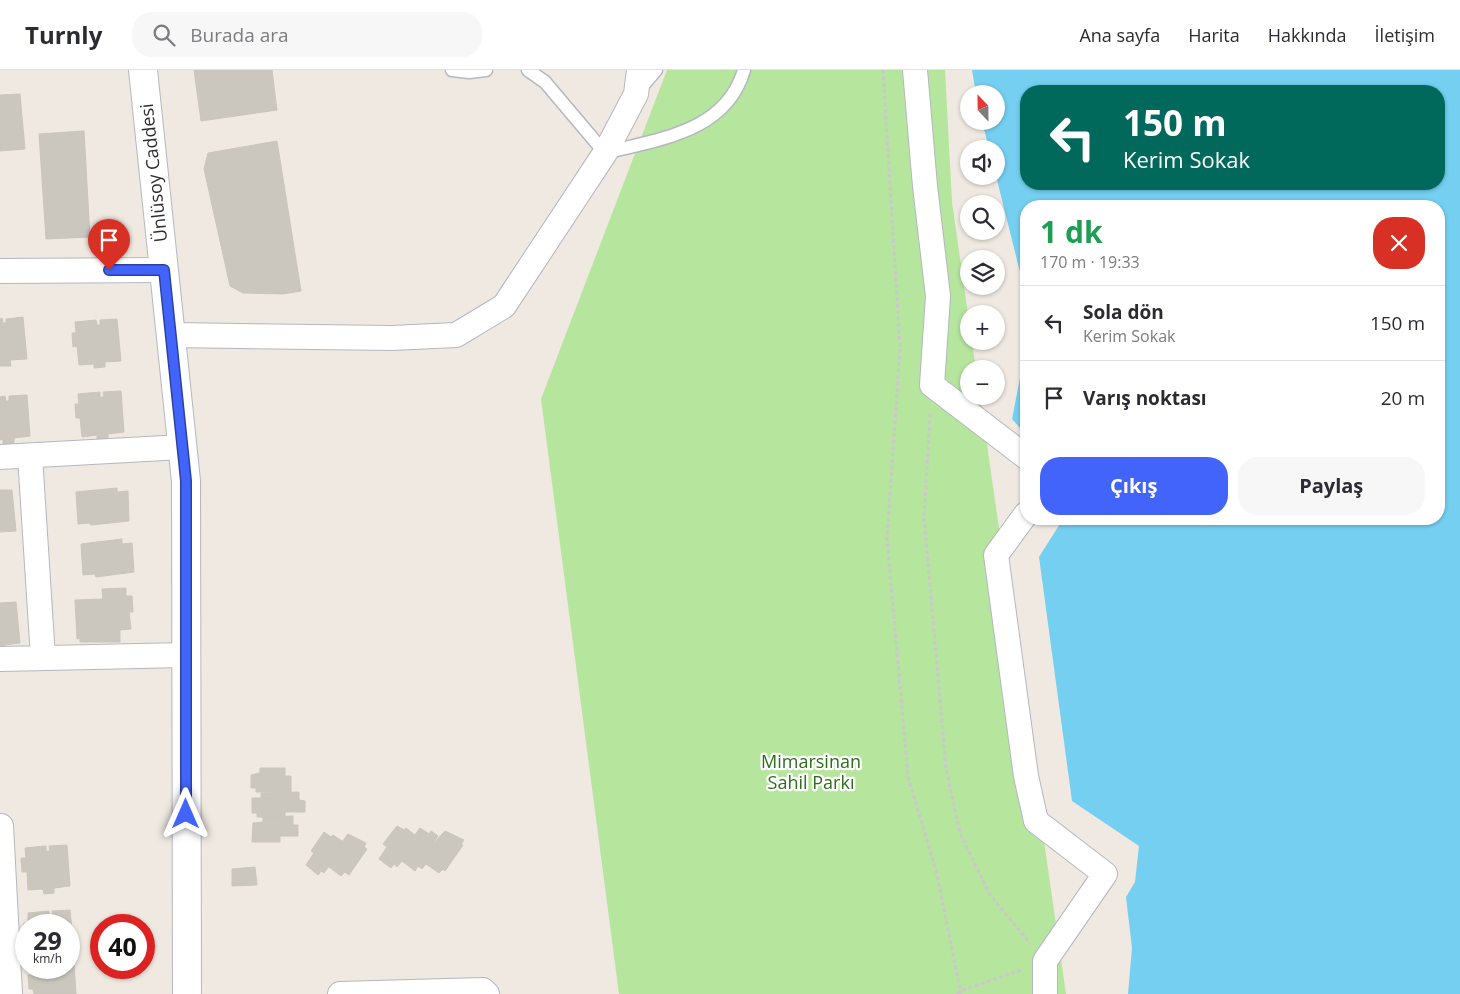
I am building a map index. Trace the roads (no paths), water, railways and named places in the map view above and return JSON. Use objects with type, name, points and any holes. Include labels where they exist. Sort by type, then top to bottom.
[{"type":"street","name":"Ünlüsoy Caddesi","points":[[143,70],[186,481],[187,994]]},
{"type":"street","points":[[171,335],[392,338],[456,335],[504,306],[605,153],[636,94],[639,70]]},
{"type":"street","points":[[916,70],[925,186],[938,296],[932,385],[1020,453]]},
{"type":"street","points":[[0,271],[164,270]]},
{"type":"street","points":[[0,457],[183,447]]},
{"type":"street","points":[[30,456],[43,658]]},
{"type":"street","points":[[1020,522],[996,555],[1026,776],[1036,821],[1105,874],[1045,961],[1045,994]]},
{"type":"street","points":[[0,659],[186,655]]},
{"type":"street","points":[[1,826],[10,994]]},
{"type":"street","points":[[340,994],[483,990],[488,994]]},
{"type":"lane","points":[[452,70],[469,72],[486,70]]},
{"type":"lane","points":[[528,70],[545,82],[605,153],[686,133],[701,125],[727,102],[744,70]]},
{"type":"lane","points":[[636,94],[656,70]]},
{"type":"water","points":[[972,70],[1460,70],[1460,994],[1128,994],[1132,948],[1126,897],[1135,882],[1139,846],[1072,801],[1039,557],[1059,525],[1445,525],[1445,200],[1020,200],[1020,272],[1005,212],[1005,195],[1001,195],[998,185],[1005,185],[1005,140],[987,140],[984,130],[1005,130],[1005,85],[974,85]]},
{"type":"water","points":[[1020,378],[1020,428],[1012,419]]},
{"type":"park label","name":"Mimarsinan Sahil Parkı","points":[[811,771]]}]
